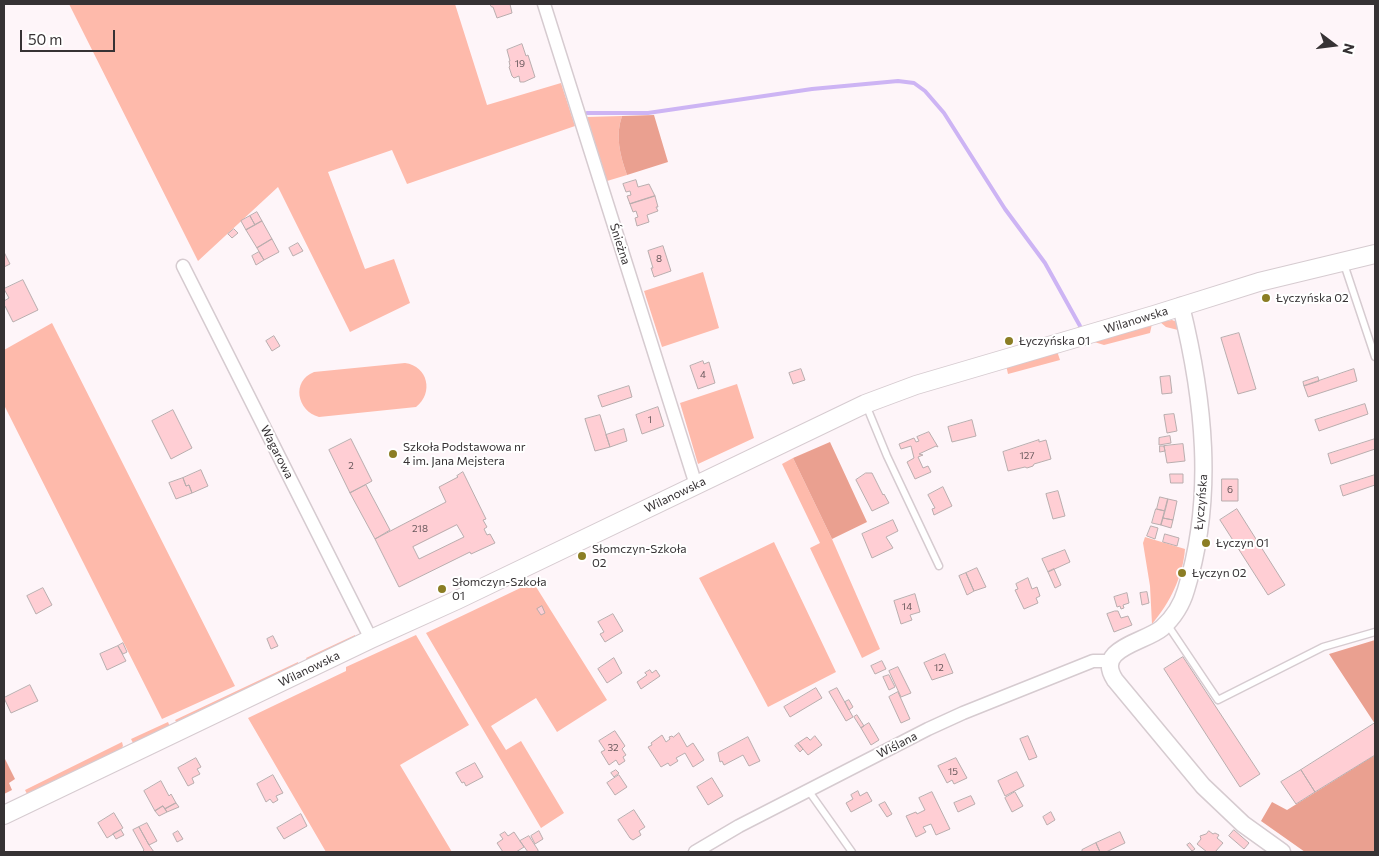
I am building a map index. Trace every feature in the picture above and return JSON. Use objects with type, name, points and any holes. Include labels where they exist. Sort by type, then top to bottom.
[{"type":"main road","name":"Wilanowska","points":[[4,814],[457,600],[865,404],[916,384],[1259,282],[1375,254]]},
{"type":"street","name":"Śnieżna","points":[[544,4],[696,485]]},
{"type":"street","name":"Wagarowa","points":[[183,266],[371,639]]},
{"type":"street","name":"Łyczyńska","points":[[1109,662],[1116,652],[1147,637],[1166,624],[1179,607],[1190,576],[1202,509],[1204,460],[1202,424],[1187,330],[1181,306]]},
{"type":"street","name":"Wiślana","points":[[695,852],[739,826],[808,790],[963,713],[1093,661],[1109,662]]},
{"type":"street","points":[[1109,662],[1111,674],[1115,680],[1203,786],[1243,824],[1282,852]]},
{"type":"lane","points":[[1343,261],[1375,357]]},
{"type":"lane","points":[[865,404],[887,456],[939,566]]},
{"type":"lane","points":[[1166,624],[1218,700],[1323,647],[1375,632]]},
{"type":"lane","points":[[808,790],[852,852]]},
{"type":"shaded area","points":[[69,4],[455,4],[487,105],[561,83],[575,126],[407,184],[392,150],[328,172],[365,269],[394,259],[410,303],[350,332],[278,187],[198,261]]},
{"type":"shaded area","points":[[654,115],[668,162],[627,175],[619,146],[622,116]]},
{"type":"shaded area","points":[[622,116],[619,146],[627,175],[607,181],[587,117]]},
{"type":"shaded area","points":[[703,272],[719,328],[662,347],[644,291]]},
{"type":"shaded area","points":[[1172,320],[1177,322],[1178,330],[1166,327],[1160,322]]},
{"type":"shaded area","points":[[52,323],[235,686],[162,719],[4,405],[4,350]]},
{"type":"shaded area","points":[[1152,324],[1150,333],[1104,345],[1091,341]]},
{"type":"shaded area","points":[[1057,351],[1060,360],[1008,374],[1006,365]]},
{"type":"shaded area","points":[[405,363],[419,369],[426,381],[425,395],[416,407],[319,417],[306,409],[302,402],[300,389],[302,382],[314,372]]},
{"type":"shaded area","points":[[737,384],[754,438],[698,464],[680,403]]},
{"type":"shaded area","points":[[830,442],[867,522],[832,539],[793,458]]},
{"type":"shaded area","points":[[793,458],[832,539],[880,649],[862,658],[810,548],[820,543],[782,464]]},
{"type":"shaded area","points":[[1145,537],[1185,549],[1182,569],[1174,589],[1152,624],[1150,586],[1143,543]]},
{"type":"shaded area","points":[[774,542],[836,672],[768,707],[699,578]]},
{"type":"shaded area","points":[[533,582],[607,700],[557,732],[536,698],[491,726],[506,750],[521,741],[564,813],[541,828],[426,633]]},
{"type":"shaded area","points":[[355,635],[355,637],[308,661],[306,658]]},
{"type":"shaded area","points":[[416,635],[469,725],[400,765],[452,852],[326,852],[248,718],[346,671],[346,667]]},
{"type":"shaded area","points":[[1375,640],[1375,724],[1329,654]]},
{"type":"shaded area","points":[[298,662],[298,667],[177,723],[175,720]]},
{"type":"shaded area","points":[[168,722],[170,727],[134,745],[131,739]]},
{"type":"shaded area","points":[[122,742],[123,746],[119,752],[31,794],[27,794],[25,790]]},
{"type":"shaded area","points":[[1375,755],[1375,852],[1305,852],[1261,821],[1272,802],[1287,810]]},
{"type":"shaded area","points":[[4,757],[15,779],[9,783],[12,790],[4,794]]},
{"type":"building","points":[[490,4],[510,4],[512,13],[497,18]]},
{"type":"building","points":[[522,44],[526,56],[528,55],[535,77],[520,82],[519,76],[514,78],[512,76],[507,50]]},
{"type":"building","points":[[636,180],[638,187],[649,184],[655,196],[630,204],[627,196],[631,195],[630,191],[626,192],[623,184]]},
{"type":"building","points":[[655,196],[658,211],[647,215],[649,222],[637,226],[635,218],[638,217],[636,211],[633,212],[630,204]]},
{"type":"building","points":[[257,212],[262,221],[255,225],[250,216]]},
{"type":"building","points":[[250,216],[255,225],[246,230],[241,221]]},
{"type":"building","points":[[262,221],[272,239],[257,248],[246,230]]},
{"type":"building","points":[[234,229],[238,233],[232,238],[228,234]]},
{"type":"building","points":[[272,239],[279,252],[264,260],[257,248]]},
{"type":"building","points":[[298,243],[303,251],[293,256],[289,248]]},
{"type":"building","points":[[663,246],[671,271],[654,277],[648,251]]},
{"type":"building","points":[[4,252],[10,264],[4,267]]},
{"type":"building","points":[[259,252],[264,260],[256,265],[252,256]]},
{"type":"building","points":[[23,280],[38,310],[13,322],[4,307],[4,301],[9,298],[4,289]]},
{"type":"building","points":[[1239,333],[1256,389],[1238,394],[1221,338]]},
{"type":"building","points":[[274,336],[280,346],[272,351],[266,341]]},
{"type":"building","points":[[703,361],[704,364],[709,362],[715,383],[698,389],[690,366]]},
{"type":"building","points":[[801,369],[805,380],[793,384],[789,373]]},
{"type":"building","points":[[1354,369],[1357,381],[1308,397],[1304,386]]},
{"type":"building","points":[[1170,376],[1172,393],[1162,394],[1160,377]]},
{"type":"building","points":[[1318,377],[1319,381],[1304,386],[1303,382]]},
{"type":"building","points":[[629,386],[632,397],[602,407],[598,396]]},
{"type":"building","points":[[1365,404],[1368,414],[1319,431],[1315,420]]},
{"type":"building","points":[[658,407],[664,426],[642,434],[636,415]]},
{"type":"building","points":[[173,410],[192,448],[171,459],[152,421]]},
{"type":"building","points":[[1174,414],[1177,431],[1167,433],[1164,415]]},
{"type":"building","points":[[600,415],[610,447],[595,451],[585,419]]},
{"type":"building","points":[[972,420],[976,436],[952,442],[948,427]]},
{"type":"building","points":[[624,429],[627,441],[610,447],[606,435]]},
{"type":"building","points":[[929,432],[938,447],[936,446],[919,454],[923,455],[918,457],[923,468],[928,466],[931,472],[915,479],[907,462],[914,458],[911,446],[901,449],[899,444],[914,438],[916,442],[919,441],[917,437]]},
{"type":"building","points":[[1170,436],[1171,443],[1159,445],[1159,438]]},
{"type":"building","points":[[351,439],[372,481],[350,493],[329,450]]},
{"type":"building","points":[[1375,439],[1375,449],[1331,464],[1328,454]]},
{"type":"building","points":[[1039,440],[1039,442],[1046,440],[1051,459],[1027,468],[1008,471],[1003,452]]},
{"type":"building","points":[[1183,444],[1185,461],[1167,463],[1164,446]]},
{"type":"building","points":[[1160,446],[1164,446],[1165,451],[1160,452]]},
{"type":"building","points":[[201,470],[208,486],[192,493],[189,485],[186,486],[183,478]]},
{"type":"building","points":[[463,472],[486,519],[483,520],[487,527],[484,529],[487,535],[490,534],[495,543],[471,554],[470,552],[399,587],[375,539],[446,502],[439,487]],"holes":[[[457,525],[464,537],[419,559],[413,547]]]},
{"type":"building","points":[[866,473],[872,473],[889,503],[872,511],[856,480]]},
{"type":"building","points":[[1170,474],[1183,474],[1183,483],[1171,483]]},
{"type":"building","points":[[1375,475],[1375,485],[1343,496],[1340,486]]},
{"type":"building","points":[[183,478],[186,486],[189,485],[192,493],[176,499],[169,483]]},
{"type":"building","points":[[1222,479],[1238,479],[1238,501],[1222,501]]},
{"type":"building","points":[[366,485],[390,530],[375,539],[350,493]]},
{"type":"building","points":[[943,487],[952,506],[934,515],[932,509],[935,508],[928,495]]},
{"type":"building","points":[[1058,491],[1065,516],[1053,519],[1046,494]]},
{"type":"building","points":[[1160,497],[1168,499],[1165,511],[1157,509]]},
{"type":"building","points":[[1168,499],[1177,501],[1173,520],[1163,518]]},
{"type":"building","points":[[1156,509],[1165,511],[1161,525],[1152,523]]},
{"type":"building","points":[[1237,509],[1285,585],[1268,595],[1220,520]]},
{"type":"building","points":[[1163,518],[1173,520],[1171,528],[1161,525]]},
{"type":"building","points":[[893,520],[898,531],[886,537],[893,548],[872,558],[862,534]]},
{"type":"building","points":[[1151,526],[1158,528],[1155,539],[1147,536]]},
{"type":"building","points":[[1165,534],[1179,538],[1177,546],[1163,542]]},
{"type":"building","points":[[1065,550],[1070,562],[1048,572],[1042,559]]},
{"type":"building","points":[[977,568],[986,587],[974,591],[966,573]]},
{"type":"building","points":[[1054,569],[1061,585],[1055,588],[1048,572]]},
{"type":"building","points":[[966,573],[974,591],[967,595],[959,576]]},
{"type":"building","points":[[1028,578],[1032,589],[1037,587],[1040,596],[1036,598],[1038,603],[1024,609],[1015,590],[1018,589],[1016,584]]},
{"type":"building","points":[[43,588],[52,605],[36,614],[27,596]]},
{"type":"building","points":[[1147,592],[1149,603],[1142,605],[1140,593]]},
{"type":"building","points":[[1127,593],[1129,603],[1123,605],[1124,608],[1121,609],[1120,606],[1117,607],[1114,597]]},
{"type":"building","points":[[915,594],[920,612],[910,615],[912,620],[901,624],[894,601]]},
{"type":"building","points":[[542,606],[545,613],[541,615],[537,609]]},
{"type":"building","points":[[1118,611],[1121,618],[1128,616],[1132,625],[1114,632],[1107,614]]},
{"type":"building","points":[[613,614],[623,631],[605,642],[600,634],[604,632],[598,622]]},
{"type":"building","points":[[273,636],[278,646],[271,649],[267,639]]},
{"type":"building","points":[[123,643],[127,652],[123,654],[118,646]]},
{"type":"building","points":[[118,646],[126,661],[107,670],[100,654]]},
{"type":"building","points":[[945,654],[953,673],[932,680],[924,663]]},
{"type":"building","points":[[1183,657],[1260,774],[1240,787],[1164,669]]},
{"type":"building","points":[[614,658],[622,673],[607,683],[598,669]]},
{"type":"building","points":[[882,661],[886,669],[875,674],[871,666]]},
{"type":"building","points":[[898,667],[911,693],[901,697],[889,671]]},
{"type":"building","points":[[650,670],[652,673],[656,670],[660,676],[641,689],[637,682],[647,675],[645,673]]},
{"type":"building","points":[[889,675],[895,687],[889,690],[883,677]]},
{"type":"building","points":[[30,685],[38,701],[11,713],[4,698]]},
{"type":"building","points":[[816,688],[822,698],[790,717],[784,707]]},
{"type":"building","points":[[837,688],[853,717],[846,721],[829,692]]},
{"type":"building","points":[[898,692],[910,719],[901,723],[889,697]]},
{"type":"building","points":[[849,700],[853,707],[849,710],[845,702]]},
{"type":"building","points":[[857,715],[864,726],[861,728],[854,717]]},
{"type":"building","points":[[869,723],[879,740],[871,745],[861,728]]},
{"type":"building","points":[[1375,723],[1375,755],[1315,792],[1301,770]]},
{"type":"building","points":[[615,731],[625,746],[622,749],[626,755],[623,757],[625,761],[619,765],[616,760],[609,765],[601,752],[605,750],[599,741]]},
{"type":"building","points":[[679,733],[687,747],[693,743],[704,760],[693,767],[685,753],[676,758],[678,761],[670,766],[668,763],[661,767],[648,747],[662,735],[666,742],[670,739],[669,737]]},
{"type":"building","points":[[815,736],[822,745],[808,755],[798,743],[807,737],[810,740]]},
{"type":"building","points":[[1028,736],[1037,757],[1029,760],[1020,739]]},
{"type":"building","points":[[748,737],[760,761],[749,766],[743,755],[724,765],[722,761],[720,762],[718,753]]},
{"type":"building","points":[[798,743],[803,749],[800,752],[795,746]]},
{"type":"building","points":[[196,758],[201,767],[197,769],[200,774],[192,778],[194,783],[188,786],[178,768]]},
{"type":"building","points":[[956,758],[967,778],[954,784],[952,780],[947,783],[938,766]]},
{"type":"building","points":[[475,763],[483,777],[466,786],[456,773]]},
{"type":"building","points":[[616,770],[619,773],[614,777],[611,773]]},
{"type":"building","points":[[1301,770],[1315,792],[1296,804],[1281,782]]},
{"type":"building","points":[[1017,772],[1024,786],[1005,796],[998,781]]},
{"type":"building","points":[[273,775],[283,793],[276,796],[278,800],[273,803],[270,799],[266,802],[257,784]]},
{"type":"building","points":[[619,775],[627,787],[615,795],[607,783]]},
{"type":"building","points":[[712,778],[723,796],[708,805],[697,787]]},
{"type":"building","points":[[161,781],[169,796],[171,794],[176,803],[165,809],[163,806],[155,811],[144,791]]},
{"type":"building","points":[[858,791],[860,796],[867,792],[872,801],[851,812],[846,803],[853,799],[851,795]]},
{"type":"building","points":[[932,792],[950,829],[936,835],[931,824],[923,827],[926,832],[916,837],[906,816],[925,810],[919,798]]},
{"type":"building","points":[[1015,792],[1023,806],[1012,812],[1005,798]]},
{"type":"building","points":[[971,796],[975,804],[958,812],[954,803]]},
{"type":"building","points":[[885,802],[892,814],[887,817],[879,805]]},
{"type":"building","points":[[176,803],[179,807],[167,812],[165,809]]},
{"type":"building","points":[[163,806],[167,812],[159,816],[155,811]]},
{"type":"building","points":[[634,810],[645,827],[639,831],[641,835],[633,840],[618,820]]},
{"type":"building","points":[[1051,812],[1055,820],[1047,825],[1043,817]]},
{"type":"building","points":[[114,813],[123,828],[107,838],[98,823]]},
{"type":"building","points":[[301,814],[307,826],[284,839],[277,828]]},
{"type":"building","points":[[147,823],[157,841],[149,845],[139,827]]},
{"type":"building","points":[[139,827],[154,852],[142,852],[144,850],[133,830]]},
{"type":"building","points":[[121,830],[124,835],[116,839],[113,834]]},
{"type":"building","points":[[1234,830],[1249,843],[1244,849],[1229,836]]},
{"type":"building","points":[[178,831],[183,839],[177,842],[173,834]]},
{"type":"building","points":[[539,831],[543,839],[535,844],[531,836]]},
{"type":"building","points":[[1209,831],[1219,835],[1217,838],[1223,843],[1215,852],[1207,852],[1197,844],[1201,839],[1200,836]]},
{"type":"building","points":[[505,832],[508,836],[514,832],[524,847],[516,852],[503,852],[497,843],[503,839],[500,835]]},
{"type":"building","points":[[1120,832],[1125,843],[1106,852],[1100,852],[1096,843]]},
{"type":"building","points":[[529,836],[538,852],[528,852],[520,841]]},
{"type":"building","points":[[1096,843],[1100,852],[1082,852],[1082,850]]},
{"type":"building","points":[[1190,843],[1195,849],[1192,851],[1187,845]]},
{"type":"waterway","points":[[587,113],[648,113],[812,89],[898,81],[914,83],[925,91],[944,113],[1005,209],[1045,263],[1080,326]]},
{"type":"place","name":"Łyczyńska 02","points":[[1266,298]]},
{"type":"place","name":"Łyczyńska 01","points":[[1009,341]]},
{"type":"place","name":"Szkoła Podstawowa nr 4 im. Jana Mejstera","points":[[393,454]]},
{"type":"place","name":"Łyczyn 01","points":[[1206,543]]},
{"type":"place","name":"Słomczyn-Szkoła 02","points":[[582,556]]},
{"type":"place","name":"Łyczyn 02","points":[[1182,573]]},
{"type":"place","name":"Słomczyn-Szkoła 01","points":[[442,589]]}]
